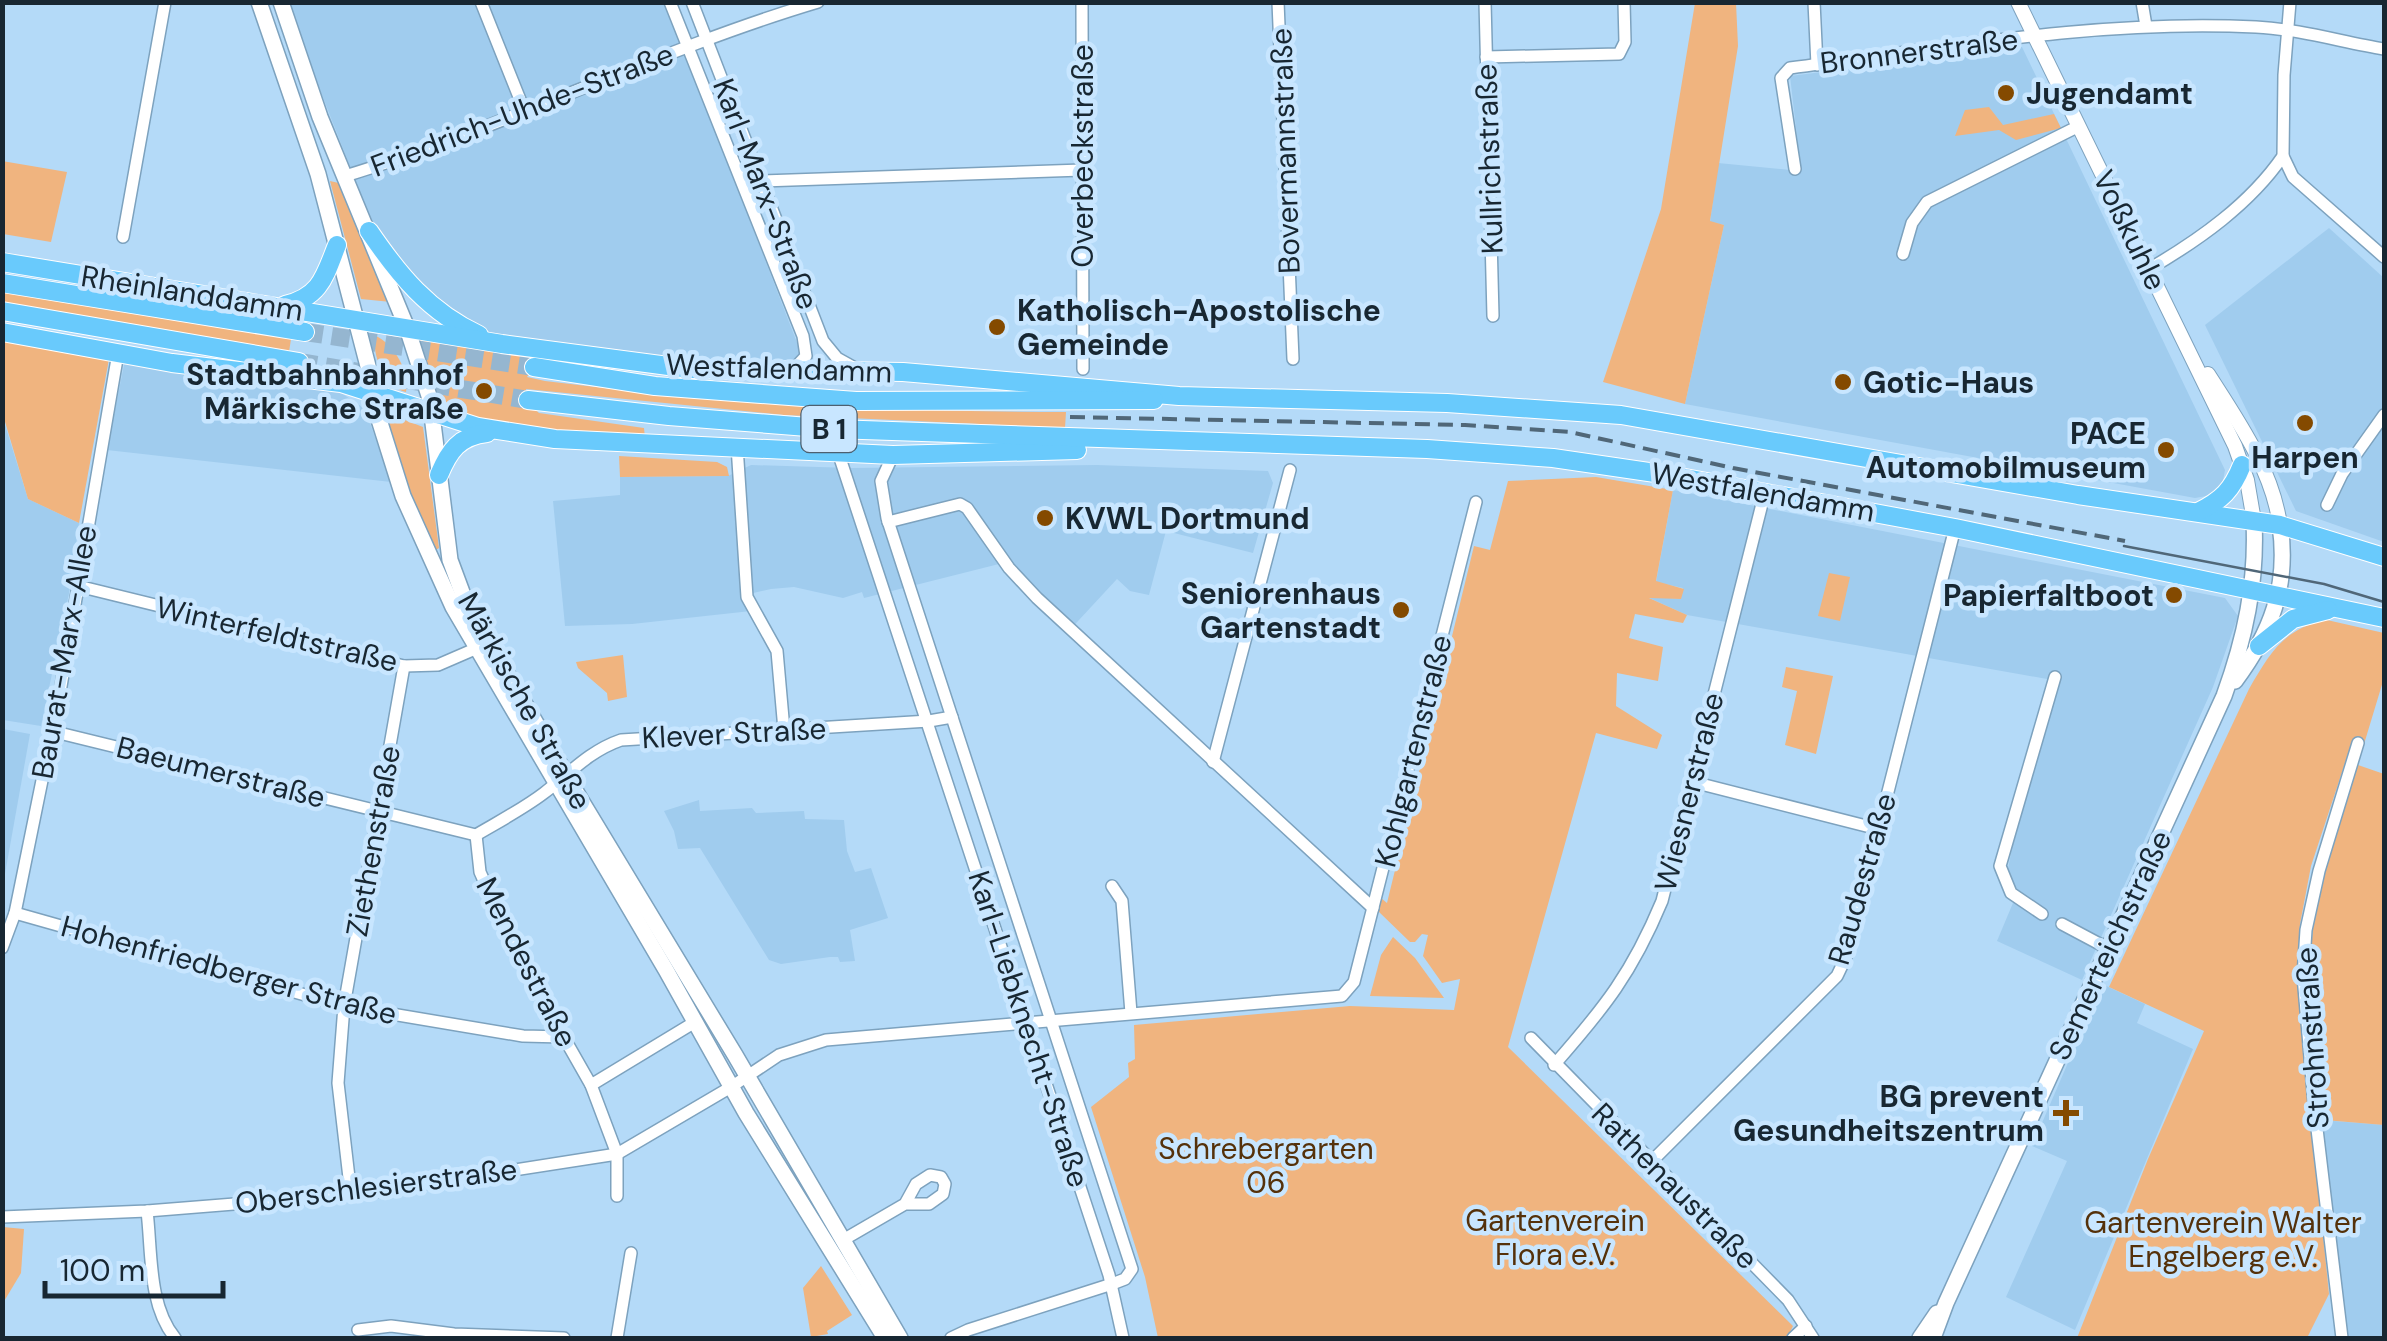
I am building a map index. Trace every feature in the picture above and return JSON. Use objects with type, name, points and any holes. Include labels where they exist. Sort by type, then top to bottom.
[{"type":"main road","name":"Märkische Straße","points":[[260,2],[318,174],[369,370],[370,391],[404,496],[452,608],[747,1075],[900,1338]]},
{"type":"main road","name":"Märkische Straße","points":[[281,2],[320,117],[407,328],[430,400],[450,560],[466,603],[731,1088],[885,1338]]},
{"type":"main road","points":[[318,174],[345,176]]},
{"type":"main road","points":[[369,231],[404,278],[435,309],[502,344]]},
{"type":"main road","points":[[256,304],[285,305],[309,297],[323,279],[336,245]]},
{"type":"main road","name":"Rheinlanddamm","points":[[2,262],[381,324]]},
{"type":"main road","name":"Rheinlanddamm","points":[[2,283],[305,332]]},
{"type":"main road","name":"Rheinlanddamm","points":[[2,310],[300,362]]},
{"type":"main road","name":"Westfalendamm","points":[[381,324],[691,369],[859,370],[1179,396],[1447,403],[1621,415],[2078,495],[2280,525],[2384,557]]},
{"type":"main road","points":[[2,332],[216,369],[287,374],[370,391]]},
{"type":"main road","name":"Westfalendamm","points":[[534,367],[654,386],[856,401],[1122,402],[1179,396]]},
{"type":"main road","name":"Westfalendamm","points":[[370,391],[498,432],[602,442],[893,455],[1106,450],[1131,441]]},
{"type":"main road","name":"Westfalendamm","points":[[528,400],[833,429],[1427,449],[1602,464],[1955,528],[2384,618]]},
{"type":"main road","points":[[439,475],[450,451],[464,438],[498,432]]},
{"type":"main road","points":[[2198,512],[2221,501],[2242,465]]},
{"type":"main road","name":"Semerteichstraße","points":[[1933,1338],[2224,696],[2239,653],[2252,590],[2256,561],[2254,521]]},
{"type":"main road","name":"Semerteichstraße","points":[[2224,696],[2274,618],[2284,576],[2280,525]]},
{"type":"main road","points":[[2259,646],[2293,620],[2341,608]]},
{"type":"main road","name":"Semerteichstraße","points":[[1920,1338],[1946,1303]]},
{"type":"street","points":[[123,238],[164,2]]},
{"type":"street","points":[[481,2],[524,112]]},
{"type":"street","name":"Karl-Marx-Straße","points":[[670,2],[698,43],[762,181],[823,341],[836,358],[859,370]]},
{"type":"street","name":"Karl-Marx-Straße","points":[[692,2],[698,43],[806,345],[804,362],[792,371]]},
{"type":"street","name":"Friedrich-Uhde-Straße","points":[[345,176],[818,2]]},
{"type":"street","name":"Overbeckstraße","points":[[1082,2],[1082,369]]},
{"type":"street","name":"Bovermannstraße","points":[[1278,2],[1294,359]]},
{"type":"street","name":"Kullrichstraße","points":[[1485,2],[1493,316]]},
{"type":"street","points":[[1486,57],[1619,54],[1626,42],[1624,2]]},
{"type":"street","points":[[1814,2],[1817,64]]},
{"type":"street","name":"Voßkuhle","points":[[2018,2],[2182,333],[2242,465],[2254,521]]},
{"type":"street","points":[[2142,2],[2146,26]]},
{"type":"street","points":[[2290,2],[2284,156],[2293,177],[2384,257]]},
{"type":"street","name":"Bronnerstraße","points":[[1796,170],[1782,78],[1786,69],[2036,36],[2146,26],[2259,27],[2384,49]]},
{"type":"street","points":[[1902,254],[1912,223],[1927,202],[2079,126]]},
{"type":"street","points":[[2149,269],[2212,227],[2249,196],[2284,156]]},
{"type":"street","points":[[762,181],[1082,170]]},
{"type":"street","name":"Voßkuhle","points":[[2182,333],[2250,440],[2270,486],[2280,525]]},
{"type":"street","name":"Baurat-Marx-Allee","points":[[2,948],[15,913],[51,731],[118,353]]},
{"type":"street","points":[[2327,504],[2342,474],[2384,414]]},
{"type":"street","points":[[736,446],[747,597],[777,651],[784,730]]},
{"type":"street","name":"Karl-Liebknecht-Straße","points":[[838,452],[1112,1284],[1123,1338]]},
{"type":"street","name":"Karl-Liebknecht-Straße","points":[[893,455],[881,481],[888,520],[1052,1019],[1131,1274],[1112,1284]]},
{"type":"street","points":[[1213,762],[1290,470]]},
{"type":"street","name":"Wiesnerstraße","points":[[1554,1065],[1602,1011],[1644,944],[1662,901],[1765,492]]},
{"type":"street","name":"Kohlgartenstraße","points":[[1342,996],[1354,982],[1476,502]]},
{"type":"street","points":[[863,525],[960,504],[967,508],[1009,568],[1075,634],[1373,908]]},
{"type":"street","name":"Raudestraße","points":[[1651,1162],[1836,976],[1846,957],[1955,528]]},
{"type":"street","name":"Winterfeldtstraße","points":[[78,586],[404,666],[438,664],[476,649]]},
{"type":"street","name":"Ziethenstraße","points":[[351,1195],[338,1082],[344,1006],[404,666]]},
{"type":"street","points":[[2042,914],[2011,893],[2000,866],[2055,677]]},
{"type":"street","points":[[929,722],[952,717]]},
{"type":"street","name":"Klever Straße","points":[[559,779],[606,745],[621,740],[929,722]]},
{"type":"street","name":"Baeumerstraße","points":[[51,731],[476,834]]},
{"type":"street","name":"Strohnstraße","points":[[2342,1338],[2303,976],[2306,930],[2319,870],[2358,743]]},
{"type":"street","points":[[476,834],[559,779]]},
{"type":"street","points":[[1692,782],[1878,829]]},
{"type":"street","name":"Mendestraße","points":[[476,834],[480,872],[517,954],[591,1085],[617,1154],[617,1196]]},
{"type":"street","points":[[1112,886],[1122,901],[1131,1013]]},
{"type":"street","name":"Hohenfriedberger Straße","points":[[15,913],[344,1006],[524,1036],[563,1037]]},
{"type":"street","points":[[2062,924],[2109,950]]},
{"type":"street","name":"Oberschlesierstraße","points":[[2,1217],[147,1211],[351,1195],[617,1154],[731,1088],[779,1055],[826,1040],[1342,996]]},
{"type":"street","name":"Mendestraße","points":[[591,1085],[695,1022]]},
{"type":"street","name":"Rathenaustraße","points":[[1530,1038],[1788,1300],[1810,1332]]},
{"type":"street","points":[[843,1240],[905,1204]]},
{"type":"street","points":[[147,1211],[158,1306],[175,1338]]},
{"type":"street","points":[[617,1338],[631,1253]]},
{"type":"street","points":[[951,1338],[1112,1284]]},
{"type":"street","points":[[358,1330],[391,1326],[454,1334],[564,1338]]},
{"type":"street","points":[[1793,1338],[1810,1332]]},
{"type":"shaded area","points":[[286,3],[666,3],[801,353],[791,365],[732,366],[505,340],[468,323],[431,299],[374,228]]},
{"type":"shaded area","points":[[2022,47],[2225,470],[2223,481],[2212,495],[2195,498],[1685,404],[1724,225],[1710,222],[1718,163],[1801,171],[1790,76]]},
{"type":"shaded area","points":[[2329,228],[2384,278],[2384,542],[2296,511],[2205,325]]},
{"type":"shaded area","points":[[125,360],[337,390],[365,409],[391,482],[107,450]]},
{"type":"shaded area","points":[[2,415],[28,499],[79,523],[69,593],[41,726],[3,720]]},
{"type":"shaded area","points":[[751,465],[1097,465],[1268,471],[1273,483],[1253,553],[1166,531],[1149,595],[1130,591],[1117,579],[1066,634],[999,564],[864,598],[862,592],[843,598],[794,587],[771,589],[749,594],[751,611],[632,624],[565,626],[553,501],[620,495],[620,477],[728,476]]},
{"type":"shaded area","points":[[1673,490],[2225,598],[2238,616],[2213,687],[2082,980],[1997,941],[2018,891],[2007,874],[2016,827],[2058,681],[1687,615],[1645,596],[1680,599],[1683,588],[1656,582]]},
{"type":"shaded area","points":[[2,729],[30,734],[3,885]]},
{"type":"shaded area","points":[[699,800],[700,811],[804,811],[805,819],[844,820],[847,851],[855,872],[871,868],[888,918],[850,930],[855,961],[840,962],[838,957],[830,957],[781,964],[769,960],[700,848],[678,849],[664,811]]},
{"type":"shaded area","points":[[2102,984],[2145,1004],[2137,1023],[2193,1049],[2075,1330],[2006,1297],[2067,1161],[2032,1146]]},
{"type":"shaded area","points":[[2321,1120],[2384,1125],[2384,1338],[2347,1338]]},
{"type":"green space","points":[[1695,3],[1736,3],[1738,46],[1710,221],[1724,225],[1685,404],[1603,382],[1661,209]]},
{"type":"green space","points":[[1989,107],[2003,125],[2054,114],[2061,128],[2016,140],[1999,130],[1955,136],[1965,110]]},
{"type":"green space","points":[[2,161],[67,172],[51,242],[3,234]]},
{"type":"green space","points":[[330,181],[343,184],[391,302],[361,299]]},
{"type":"green space","points":[[2,291],[291,339],[289,352],[3,302]]},
{"type":"green space","points":[[417,335],[542,357],[527,377],[545,381],[805,405],[1066,412],[1065,428],[784,415],[526,389],[529,403],[539,413],[644,428],[645,438],[500,426],[441,410]]},
{"type":"green space","points":[[376,336],[399,359],[406,376],[406,392],[392,384],[381,369],[375,351]]},
{"type":"green space","points":[[2,341],[109,359],[79,523],[28,499],[3,415]]},
{"type":"green space","points":[[382,411],[423,427],[439,548],[433,552],[398,464]]},
{"type":"green space","points":[[619,456],[717,462],[727,467],[729,476],[620,477]]},
{"type":"green space","points":[[1596,477],[1673,490],[1656,581],[1684,589],[1681,599],[1649,598],[1687,615],[1683,623],[1635,614],[1629,638],[1663,647],[1658,681],[1617,673],[1616,706],[1662,735],[1657,749],[1596,733],[1508,1047],[1793,1326],[1787,1338],[1158,1338],[1145,1277],[1091,1107],[1129,1077],[1128,1063],[1135,1059],[1134,1025],[1350,1006],[1454,1010],[1460,979],[1442,983],[1423,956],[1428,935],[1422,934],[1410,942],[1378,911],[1381,898],[1387,903],[1474,546],[1490,550],[1508,481]]},
{"type":"green space","points":[[1829,573],[1850,577],[1840,621],[1818,616]]},
{"type":"green space","name":"Gartenverein Walter Engelberg e.V.","points":[[2327,620],[2384,633],[2384,678],[2361,754],[2349,751],[2311,866],[2300,924],[2297,976],[2329,1294],[2307,1338],[2077,1338],[2204,1031],[2109,987],[2249,689],[2272,653],[2289,636]]},
{"type":"green space","points":[[623,655],[627,697],[608,701],[607,693],[576,662]]},
{"type":"green space","points":[[1786,667],[1833,676],[1816,754],[1785,745],[1797,691],[1782,687]]},
{"type":"green space","points":[[2358,765],[2384,774],[2384,1125],[2324,1120],[2313,1025],[2311,952],[2316,907]]},
{"type":"green space","points":[[1393,937],[1415,958],[1444,998],[1370,996],[1381,955]]},
{"type":"green space","points":[[3,1227],[24,1229],[21,1273],[3,1303]]},
{"type":"green space","points":[[821,1266],[852,1315],[828,1334],[811,1337],[803,1288]]},
{"type":"tunnel","points":[[305,332],[534,367]]},
{"type":"tunnel","points":[[299,362],[528,400]]},
{"type":"tram line","points":[[2124,546],[2324,584],[2384,602]]},
{"type":"railway","points":[[1070,417],[1465,425],[1570,432],[1733,468],[2125,541]]},
{"type":"place","name":"Jugendamt","points":[[2006,93]]},
{"type":"place","name":"Katholisch-Apostolische Gemeinde","points":[[997,327]]},
{"type":"place","name":"Gotic-Haus","points":[[1843,382]]},
{"type":"place","name":"Stadtbahnbahnhof Märkische Straße","points":[[484,391]]},
{"type":"place","name":"Harpen","points":[[2305,423]]},
{"type":"place","name":"PACE Automobilmuseum","points":[[2166,450]]},
{"type":"place","name":"KVWL Dortmund","points":[[1045,518]]},
{"type":"place","name":"Papierfaltboot","points":[[2174,595]]},
{"type":"place","name":"Seniorenhaus Gartenstadt","points":[[1401,610]]},
{"type":"place","name":"BG prevent Gesundheitszentrum","points":[[2066,1113]]},
{"type":"park label","name":"Schrebergarten 06","points":[[1266,1165]]},
{"type":"park label","name":"Gartenverein Flora e.V.","points":[[1555,1237]]}]
